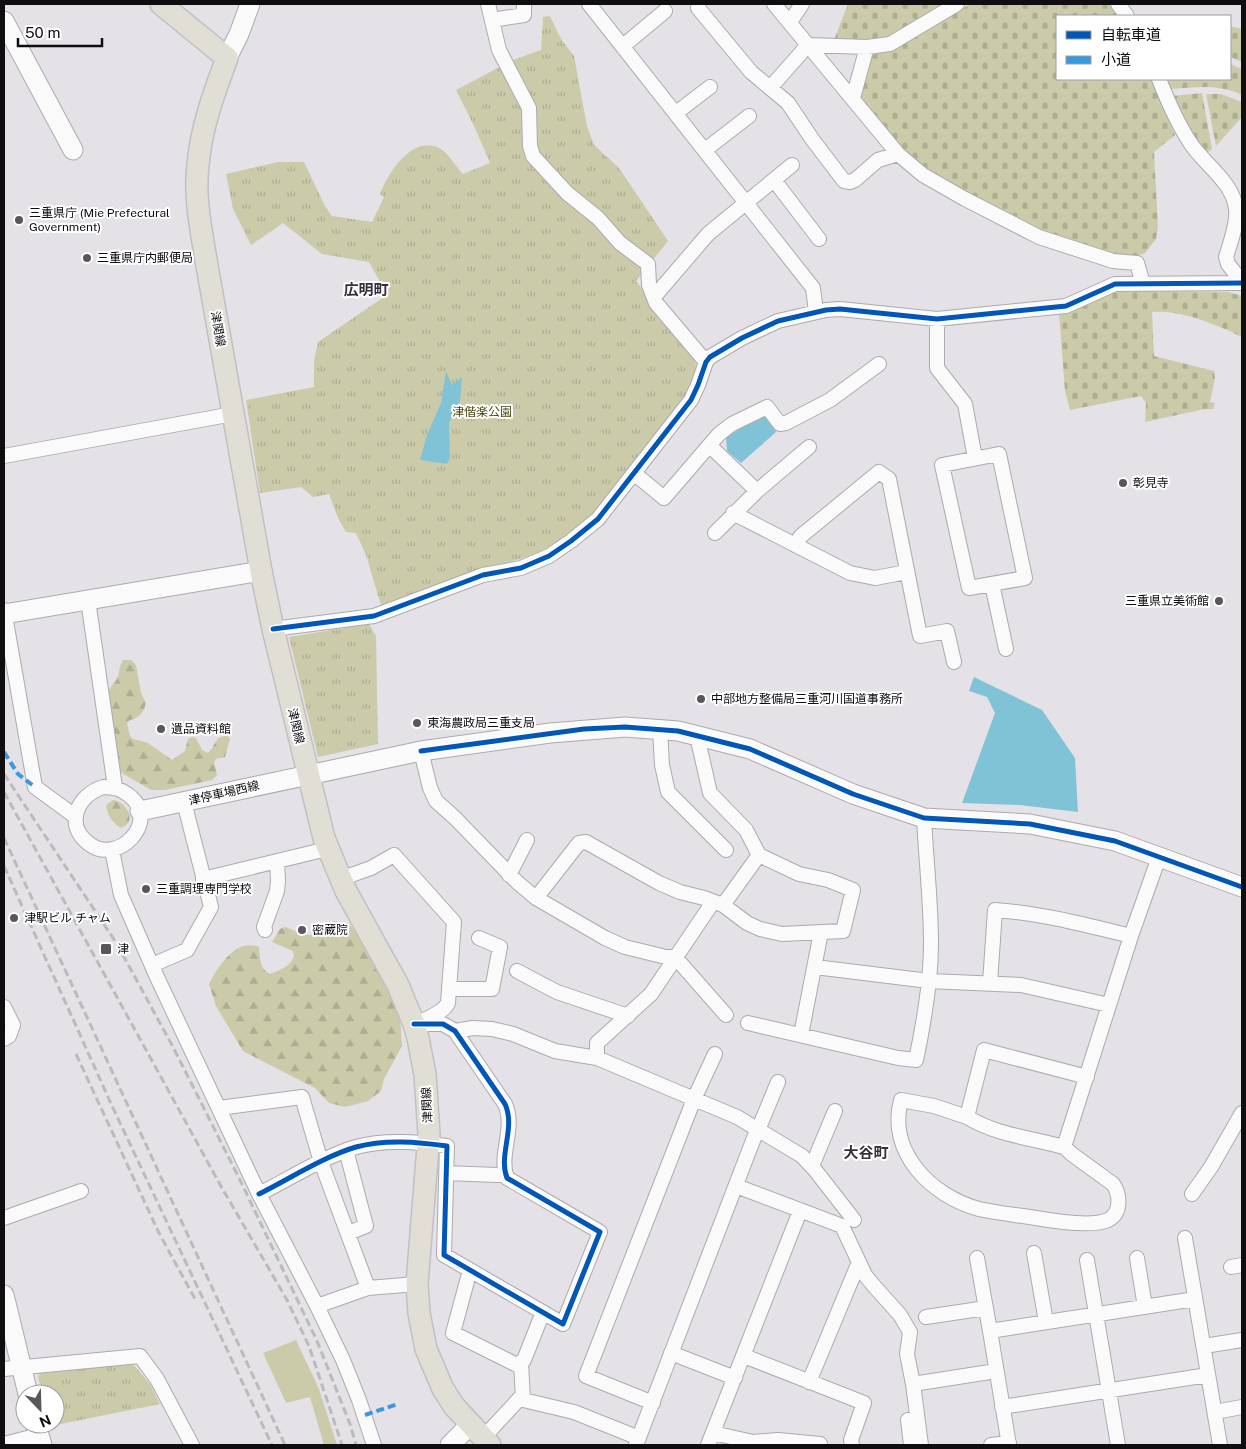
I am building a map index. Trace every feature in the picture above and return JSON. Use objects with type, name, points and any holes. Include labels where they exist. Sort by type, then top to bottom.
[{"type":"main road","points":[[161,4],[227,58]]},
{"type":"main road","name":"津関線","points":[[227,58],[210,105],[201,138],[197,167],[197,193],[204,252],[261,571],[327,849],[340,878],[398,985],[414,1024],[425,1074],[428,1100],[428,1144],[417,1284],[419,1313],[430,1358],[443,1389],[454,1406],[481,1436]]},
{"type":"street","points":[[227,58],[239,34],[250,4]]},
{"type":"street","points":[[488,4],[499,50],[529,108],[530,146],[533,156],[567,193],[598,218],[620,244],[648,264],[649,286],[656,303],[706,362]]},
{"type":"street","points":[[492,20],[524,15],[524,4]]},
{"type":"street","points":[[590,4],[813,288],[816,312]]},
{"type":"street","points":[[774,4],[898,154],[923,175],[1026,231],[1072,249],[1113,261],[1136,264],[1143,284]]},
{"type":"street","points":[[790,22],[802,4]]},
{"type":"street","points":[[808,45],[867,47],[890,44],[957,4]]},
{"type":"street","points":[[1118,4],[1126,15]]},
{"type":"street","points":[[698,8],[751,72],[788,103],[844,181],[850,182],[855,180],[878,160],[898,154]]},
{"type":"street","points":[[623,46],[665,11]]},
{"type":"street","points":[[4,21],[73,150]]},
{"type":"street","points":[[770,88],[808,45]]},
{"type":"street","points":[[853,98],[867,47]]},
{"type":"street","points":[[1159,80],[1175,118],[1188,139],[1233,197],[1236,216],[1226,257],[1228,264],[1242,283]]},
{"type":"street","points":[[676,113],[710,87]]},
{"type":"street","points":[[705,150],[749,116]]},
{"type":"street","points":[[654,297],[708,234],[792,165]]},
{"type":"street","points":[[774,180],[819,238]]},
{"type":"street","points":[[274,629],[374,616],[483,575],[521,568],[534,563],[572,541],[598,519],[691,400],[706,362],[717,352],[788,318],[840,309],[937,318],[1066,306],[1115,284],[1242,283]]},
{"type":"street","points":[[937,318],[937,368],[965,404],[975,458]]},
{"type":"street","points":[[634,474],[664,498],[719,434],[732,424],[767,406],[780,424],[794,419],[830,400],[879,364]]},
{"type":"street","points":[[4,456],[233,414]]},
{"type":"street","points":[[710,446],[757,491]]},
{"type":"street","points":[[715,533],[757,491],[809,447]]},
{"type":"street","points":[[999,454],[1025,578],[992,584],[969,588],[942,465],[999,454]]},
{"type":"street","points":[[795,545],[801,536],[879,472],[889,479],[920,636],[947,630],[954,662]]},
{"type":"street","points":[[733,514],[850,573],[875,578],[907,572]]},
{"type":"street","points":[[4,614],[261,571]]},
{"type":"street","points":[[992,584],[1006,649]]},
{"type":"street","points":[[88,600],[115,787]]},
{"type":"street","points":[[4,610],[36,788],[76,817]]},
{"type":"street","name":"津停車場西線","points":[[140,811],[421,751],[584,729],[660,729],[750,749],[853,794],[924,818],[1046,827],[1115,841],[1242,887]]},
{"type":"street","points":[[660,729],[662,765],[668,792],[726,850]]},
{"type":"street","points":[[536,898],[579,843],[586,842],[659,883],[718,904],[747,923],[775,933],[843,931],[853,890],[828,880],[799,874],[758,855],[748,833],[710,793],[697,736]]},
{"type":"street","points":[[421,751],[430,788],[436,801],[509,874],[536,898],[625,948],[666,957],[675,957],[726,1015]]},
{"type":"street","points":[[103,787],[115,787],[137,803],[140,819],[133,837],[126,844],[112,850],[97,848],[88,844],[79,831],[76,817],[78,806],[84,797],[93,791],[103,787]]},
{"type":"street","points":[[152,965],[187,950],[211,907],[184,802]]},
{"type":"street","points":[[748,1023],[898,1058],[916,1060],[924,1025],[931,944],[924,818]]},
{"type":"street","points":[[509,874],[527,840]]},
{"type":"street","points":[[203,878],[327,849]]},
{"type":"street","points":[[112,850],[120,895],[259,1194],[317,1306],[353,1383],[374,1445]]},
{"type":"street","points":[[340,878],[371,868],[394,854],[454,922],[450,989],[446,1007],[435,1015],[414,1024]]},
{"type":"street","points":[[597,1058],[597,1043],[651,994],[675,957],[758,855]]},
{"type":"street","points":[[1064,1147],[1131,936],[1159,857]]},
{"type":"street","points":[[265,930],[264,927],[277,891],[277,861]]},
{"type":"street","points":[[990,983],[995,910],[1026,912],[1131,936]]},
{"type":"street","points":[[801,1035],[821,932]]},
{"type":"street","points":[[450,989],[492,990],[500,947],[479,938]]},
{"type":"street","points":[[815,967],[929,981],[1021,985],[1109,1005]]},
{"type":"street","points":[[517,971],[562,994],[628,1016]]},
{"type":"street","points":[[4,1007],[13,1025],[9,1036],[4,1039]]},
{"type":"street","points":[[259,1194],[346,1150],[373,1144],[447,1146],[444,1256],[563,1324],[600,1232],[507,1178],[504,1170],[509,1117],[508,1110],[498,1092],[455,1031],[442,1024],[414,1024]]},
{"type":"street","points":[[455,1031],[473,1028],[492,1030],[512,1034],[555,1051],[597,1058],[737,1116],[798,1153],[812,1166],[854,1220]]},
{"type":"street","points":[[967,1117],[984,1050],[1087,1077]]},
{"type":"street","points":[[653,1403],[586,1376],[694,1099],[715,1054]]},
{"type":"street","points":[[450,1445],[481,1436],[520,1399],[574,1412],[637,1442],[670,1353],[778,1082]]},
{"type":"street","points":[[219,1108],[302,1097],[321,1162],[368,1288]]},
{"type":"street","points":[[901,1100],[934,1106],[967,1117],[980,1125],[994,1130],[1064,1147],[1112,1184],[1117,1190],[1119,1196],[1118,1203],[1113,1217],[1106,1221],[1067,1223],[977,1208],[945,1194],[920,1173],[909,1160],[902,1146],[897,1122],[898,1112],[901,1100]]},
{"type":"street","points":[[812,1166],[835,1111]]},
{"type":"street","points":[[1192,1194],[1211,1166],[1242,1112]]},
{"type":"street","points":[[346,1150],[366,1226],[348,1233]]},
{"type":"street","points":[[446,1173],[497,1176],[505,1174]]},
{"type":"street","points":[[736,1186],[842,1226],[859,1262],[874,1286],[894,1307],[910,1332],[906,1354],[921,1445]]},
{"type":"street","points":[[4,1218],[81,1191]]},
{"type":"street","points":[[800,1211],[711,1439],[753,1442],[778,1440],[820,1444]]},
{"type":"street","points":[[1186,1238],[1220,1445]]},
{"type":"street","points":[[1034,1253],[1046,1322]]},
{"type":"street","points":[[977,1258],[1009,1444],[991,1445]]},
{"type":"street","points":[[1137,1258],[1145,1307]]},
{"type":"street","points":[[1087,1260],[1118,1445]]},
{"type":"street","points":[[810,1382],[859,1262]]},
{"type":"street","points":[[470,1270],[452,1333],[516,1365],[524,1360],[542,1312]]},
{"type":"street","points":[[317,1306],[368,1288],[417,1284]]},
{"type":"street","points":[[4,1295],[13,1368],[22,1384]]},
{"type":"street","points":[[990,1331],[1195,1299]]},
{"type":"street","points":[[926,1317],[986,1308]]},
{"type":"street","points":[[1204,1346],[1242,1340]]},
{"type":"street","points":[[670,1353],[735,1378]]},
{"type":"street","points":[[13,1368],[140,1356],[157,1379],[192,1445]]},
{"type":"street","points":[[744,1356],[864,1403],[851,1440],[852,1445]]},
{"type":"street","points":[[907,1358],[902,1371],[911,1445]]},
{"type":"street","points":[[521,1362],[523,1400]]},
{"type":"street","points":[[912,1384],[996,1371]]},
{"type":"street","points":[[1002,1407],[1208,1375]]},
{"type":"street","points":[[1215,1412],[1242,1407]]},
{"type":"street","points":[[4,1444],[39,1435]]},
{"type":"green space","points":[[848,4],[943,4],[886,38],[834,40]]},
{"type":"green space","points":[[970,4],[1111,4],[1118,15],[1056,15],[1056,80],[1151,80],[1175,135],[1154,152],[1158,227],[1156,239],[1145,253],[1128,259],[1038,233],[932,175],[899,149],[863,103],[859,90],[870,55],[892,51]]},
{"type":"green space","name":"津偕楽公園","points":[[550,16],[561,39],[574,56],[587,126],[594,145],[619,168],[668,241],[636,281],[695,358],[694,375],[681,401],[593,515],[571,533],[548,548],[522,558],[494,565],[381,605],[366,555],[356,533],[346,532],[338,518],[329,494],[313,497],[301,487],[260,493],[246,400],[314,387],[314,361],[318,342],[384,297],[380,282],[369,262],[322,254],[283,223],[251,245],[233,209],[226,174],[278,162],[304,162],[325,206],[332,216],[372,222],[384,197],[380,194],[384,185],[402,158],[411,151],[429,145],[439,148],[449,156],[463,174],[490,163],[456,90],[513,60],[541,50],[543,17]]},
{"type":"green space","points":[[1231,26],[1242,29],[1242,62],[1231,57]]},
{"type":"green space","points":[[1231,64],[1242,69],[1242,95],[1216,88],[1170,88],[1166,80],[1231,80]]},
{"type":"green space","points":[[1202,93],[1212,149],[1206,154],[1189,133],[1172,98],[1173,96]]},
{"type":"green space","points":[[1206,94],[1221,94],[1242,102],[1242,117],[1216,146]]},
{"type":"green space","points":[[1124,291],[1228,292],[1242,296],[1242,337],[1210,323],[1187,316],[1175,313],[1152,312],[1154,356],[1214,371],[1215,378],[1210,402],[1215,403],[1213,409],[1205,409],[1145,422],[1146,403],[1141,396],[1070,410],[1065,391],[1059,313],[1076,309],[1107,295]]},
{"type":"green space","points":[[369,624],[376,636],[378,744],[318,757],[289,637]]},
{"type":"green space","points":[[123,660],[131,660],[136,665],[141,693],[146,703],[140,715],[127,723],[130,736],[133,739],[148,743],[172,760],[185,751],[188,739],[192,737],[196,738],[202,750],[208,753],[218,738],[227,735],[230,739],[225,757],[216,759],[214,762],[217,775],[212,780],[165,790],[151,790],[120,772],[108,694],[117,678]]},
{"type":"green space","points":[[113,800],[123,804],[129,812],[129,821],[121,828],[109,815],[106,805]]},
{"type":"green space","points":[[333,921],[348,923],[375,955],[400,1017],[402,1046],[384,1079],[381,1091],[368,1101],[345,1107],[329,1103],[315,1088],[243,1051],[216,1006],[209,984],[229,955],[242,946],[259,947],[260,959],[266,972],[270,974],[283,968],[290,963],[294,956],[293,951],[272,942],[280,929],[285,927],[311,935],[321,932]]},
{"type":"green space","points":[[296,1340],[319,1389],[337,1445],[324,1445],[310,1397],[286,1403],[263,1353]]},
{"type":"green space","points":[[133,1364],[150,1384],[160,1404],[65,1423],[65,1384],[40,1384],[38,1376],[42,1372]]},
{"type":"water","points":[[446,371],[452,385],[462,377],[460,401],[449,423],[450,458],[447,464],[420,460],[427,435],[441,403]]},
{"type":"water","points":[[764,415],[767,416],[776,432],[741,463],[727,451],[726,437]]},
{"type":"water","points":[[974,677],[1042,710],[1075,758],[1078,812],[1020,805],[962,803],[995,713],[987,697],[969,691]]},
{"type":"railway","points":[[4,774],[117,944],[173,1047],[240,1180],[317,1341],[350,1424],[356,1445]]},
{"type":"railway","points":[[4,792],[222,1188],[287,1300],[309,1346],[342,1445]]},
{"type":"railway","points":[[4,838],[285,1445]]},
{"type":"railway","points":[[4,866],[113,1108],[272,1445]]},
{"type":"railway","points":[[76,1054],[159,1233],[195,1299]]},
{"type":"marked path","points":[[4,752],[18,774],[35,787]]},
{"type":"marked path","points":[[365,1415],[398,1404]]},
{"type":"cycle path","points":[[273,629],[374,616],[483,575],[521,568],[549,556],[598,519],[691,400],[706,362],[710,357],[742,338],[778,321],[826,310],[840,309],[937,319],[1066,306],[1115,284],[1242,283]]},
{"type":"cycle path","points":[[421,751],[584,729],[625,727],[678,731],[750,749],[853,794],[924,818],[1030,824],[1115,841],[1242,887]]},
{"type":"cycle path","points":[[259,1194],[320,1162],[344,1151],[367,1144],[413,1142],[447,1146],[444,1255],[563,1324],[600,1232],[507,1178],[504,1160],[509,1122],[505,1104],[455,1031],[443,1024],[414,1024]]},
{"type":"place","name":"三重県庁 (Mie Prefectural Government)","points":[[19,220]]},
{"type":"place","name":"三重県庁内郵便局","points":[[87,258]]},
{"type":"place","name":"彰見寺","points":[[1123,483]]},
{"type":"place","name":"三重県立美術館","points":[[1219,601]]},
{"type":"place","name":"中部地方整備局三重河川国道事務所","points":[[701,699]]},
{"type":"place","name":"東海農政局三重支局","points":[[417,723]]},
{"type":"place","name":"遺品資料館","points":[[161,729]]},
{"type":"place","name":"三重調理専門学校","points":[[146,889]]},
{"type":"place","name":"津駅ビル チャム","points":[[14,918]]},
{"type":"place","name":"密蔵院","points":[[302,930]]},
{"type":"place","name":"津","points":[[106,949]]},
{"type":"district","name":"広明町","points":[[366,290]]},
{"type":"district","name":"大谷町","points":[[866,1153]]}]
